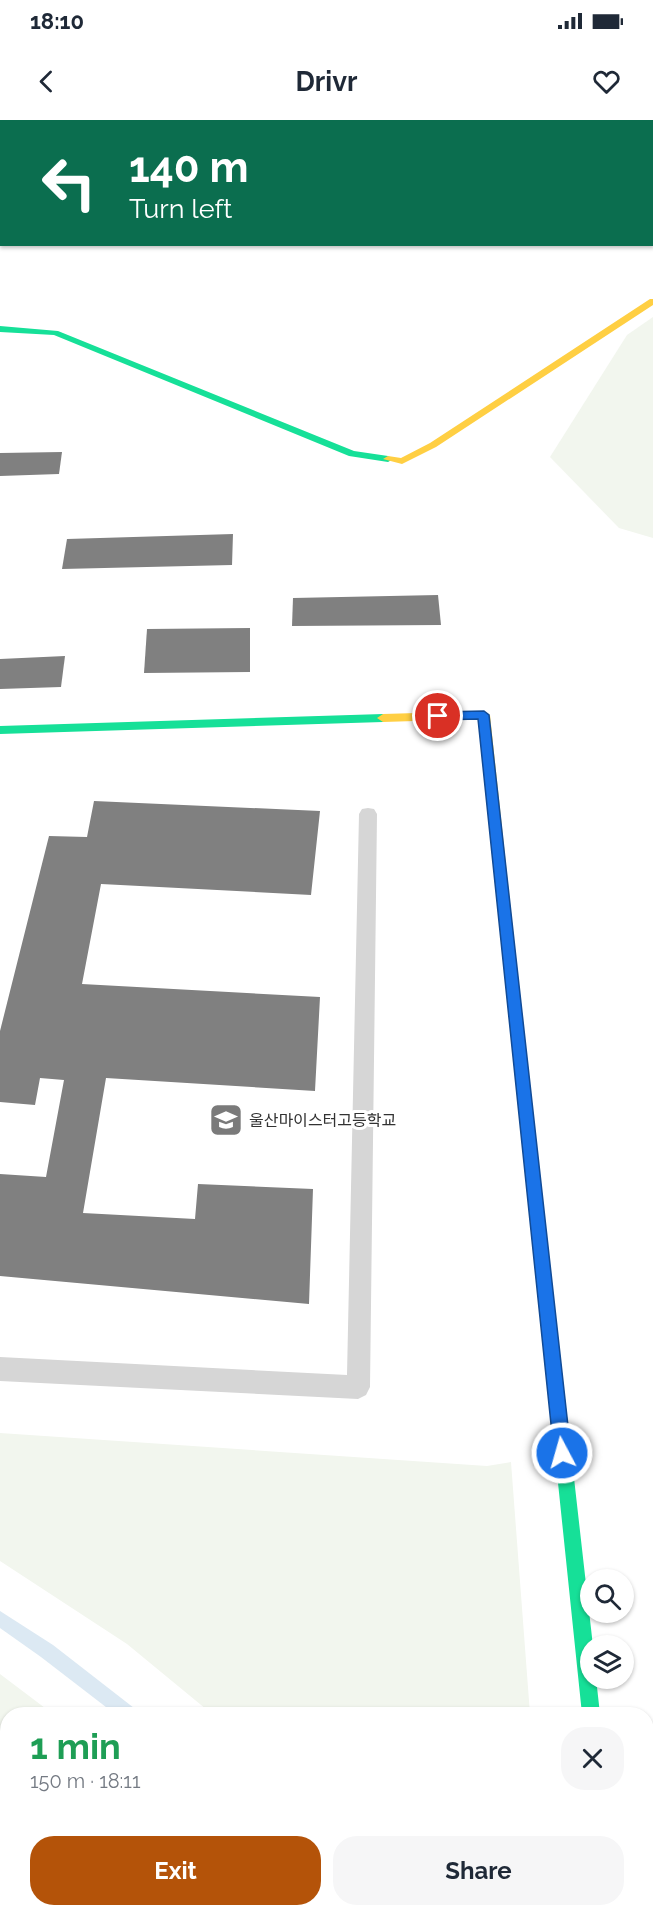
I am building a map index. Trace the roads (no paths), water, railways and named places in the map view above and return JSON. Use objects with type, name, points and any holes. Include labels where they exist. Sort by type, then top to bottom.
[{"type":"street","points":[[0,329],[55,333],[352,454],[402,461],[433,445],[653,301]]},
{"type":"street","points":[[0,730],[484,715],[590,1707]]},
{"type":"lane","points":[[0,1369],[358,1387],[368,814]]},
{"type":"waterway","points":[[0,1619],[47,1651],[119,1707]]},
{"type":"place","name":"울산마이스터고등학교","points":[[226,1120]]}]
